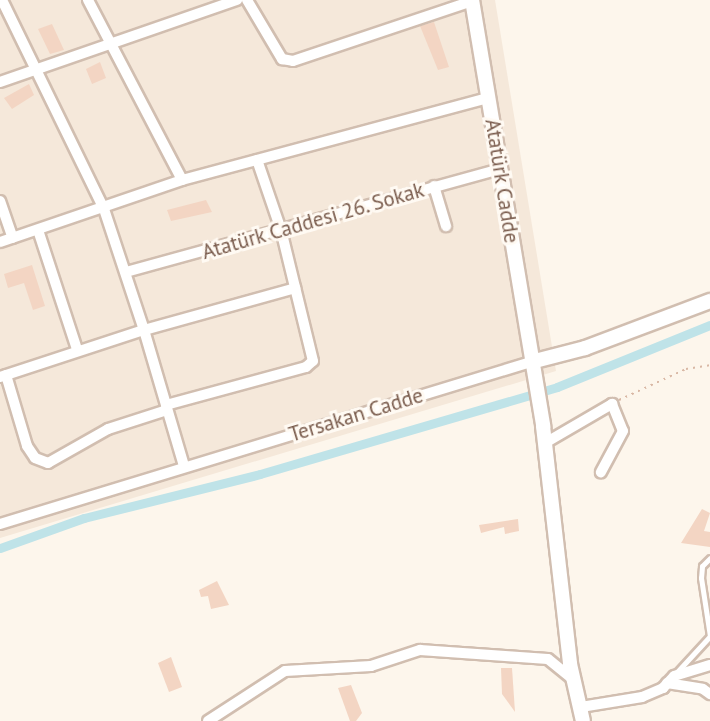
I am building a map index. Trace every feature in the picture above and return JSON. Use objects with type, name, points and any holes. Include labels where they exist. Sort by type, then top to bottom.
[{"type":"main road","name":"Atatürk Cadde","points":[[472,1],[543,426],[575,680],[582,714]]},
{"type":"main road","name":"Tersakan Cadde","points":[[531,362],[585,348],[710,301]]},
{"type":"street","points":[[2,0],[104,209],[126,272],[184,466]]},
{"type":"street","points":[[89,0],[182,180]]},
{"type":"street","points":[[0,82],[237,0]]},
{"type":"street","points":[[247,0],[282,59],[293,61],[472,1]]},
{"type":"street","points":[[0,242],[104,209],[182,180],[488,98]]},
{"type":"street","points":[[257,160],[281,230],[314,354],[306,367],[167,408],[108,429],[48,463],[35,458],[27,446],[3,376],[77,349],[295,288]]},
{"type":"street","name":"Atatürk Caddesi 26. Sokak","points":[[126,272],[500,169]]},
{"type":"street","points":[[434,186],[446,226]]},
{"type":"street","points":[[0,201],[13,238]]},
{"type":"street","points":[[38,230],[77,349]]},
{"type":"street","name":"Tersakan Cadde","points":[[0,524],[531,362]]},
{"type":"street","points":[[545,443],[612,404],[623,431],[600,472]]},
{"type":"street","points":[[208,721],[285,671],[371,666],[420,650],[548,659],[575,680]]},
{"type":"street","points":[[582,714],[642,697],[671,679],[710,665]]},
{"type":"street","points":[[671,679],[703,688],[710,695]]},
{"type":"lane","points":[[671,679],[710,636],[701,578],[702,566],[710,558]]},
{"type":"path","points":[[612,404],[687,369],[710,365]]},
{"type":"shaded area","points":[[0,0],[495,0],[556,371],[0,538]]},
{"type":"building","points":[[434,22],[449,67],[438,70],[420,26]]},
{"type":"building","points":[[52,24],[64,50],[50,54],[38,29]]},
{"type":"building","points":[[100,62],[106,78],[92,84],[86,69]]},
{"type":"building","points":[[29,84],[34,95],[12,109],[4,98]]},
{"type":"building","points":[[206,200],[212,212],[171,221],[167,210]]},
{"type":"building","points":[[32,265],[45,306],[33,310],[24,283],[8,288],[4,274]]},
{"type":"building","points":[[702,509],[710,513],[704,531],[710,532],[710,547],[681,543]]},
{"type":"building","points":[[518,519],[519,531],[505,534],[504,527],[481,533],[479,525]]},
{"type":"building","points":[[217,581],[229,605],[211,609],[208,596],[201,597],[199,590]]},
{"type":"building","points":[[171,657],[182,687],[169,692],[158,663]]},
{"type":"building","points":[[501,668],[512,668],[515,712],[502,694]]},
{"type":"building","points":[[351,685],[362,713],[356,721],[350,721],[338,688]]},
{"type":"waterway","points":[[0,548],[84,518],[260,474],[557,387],[710,325]]}]
